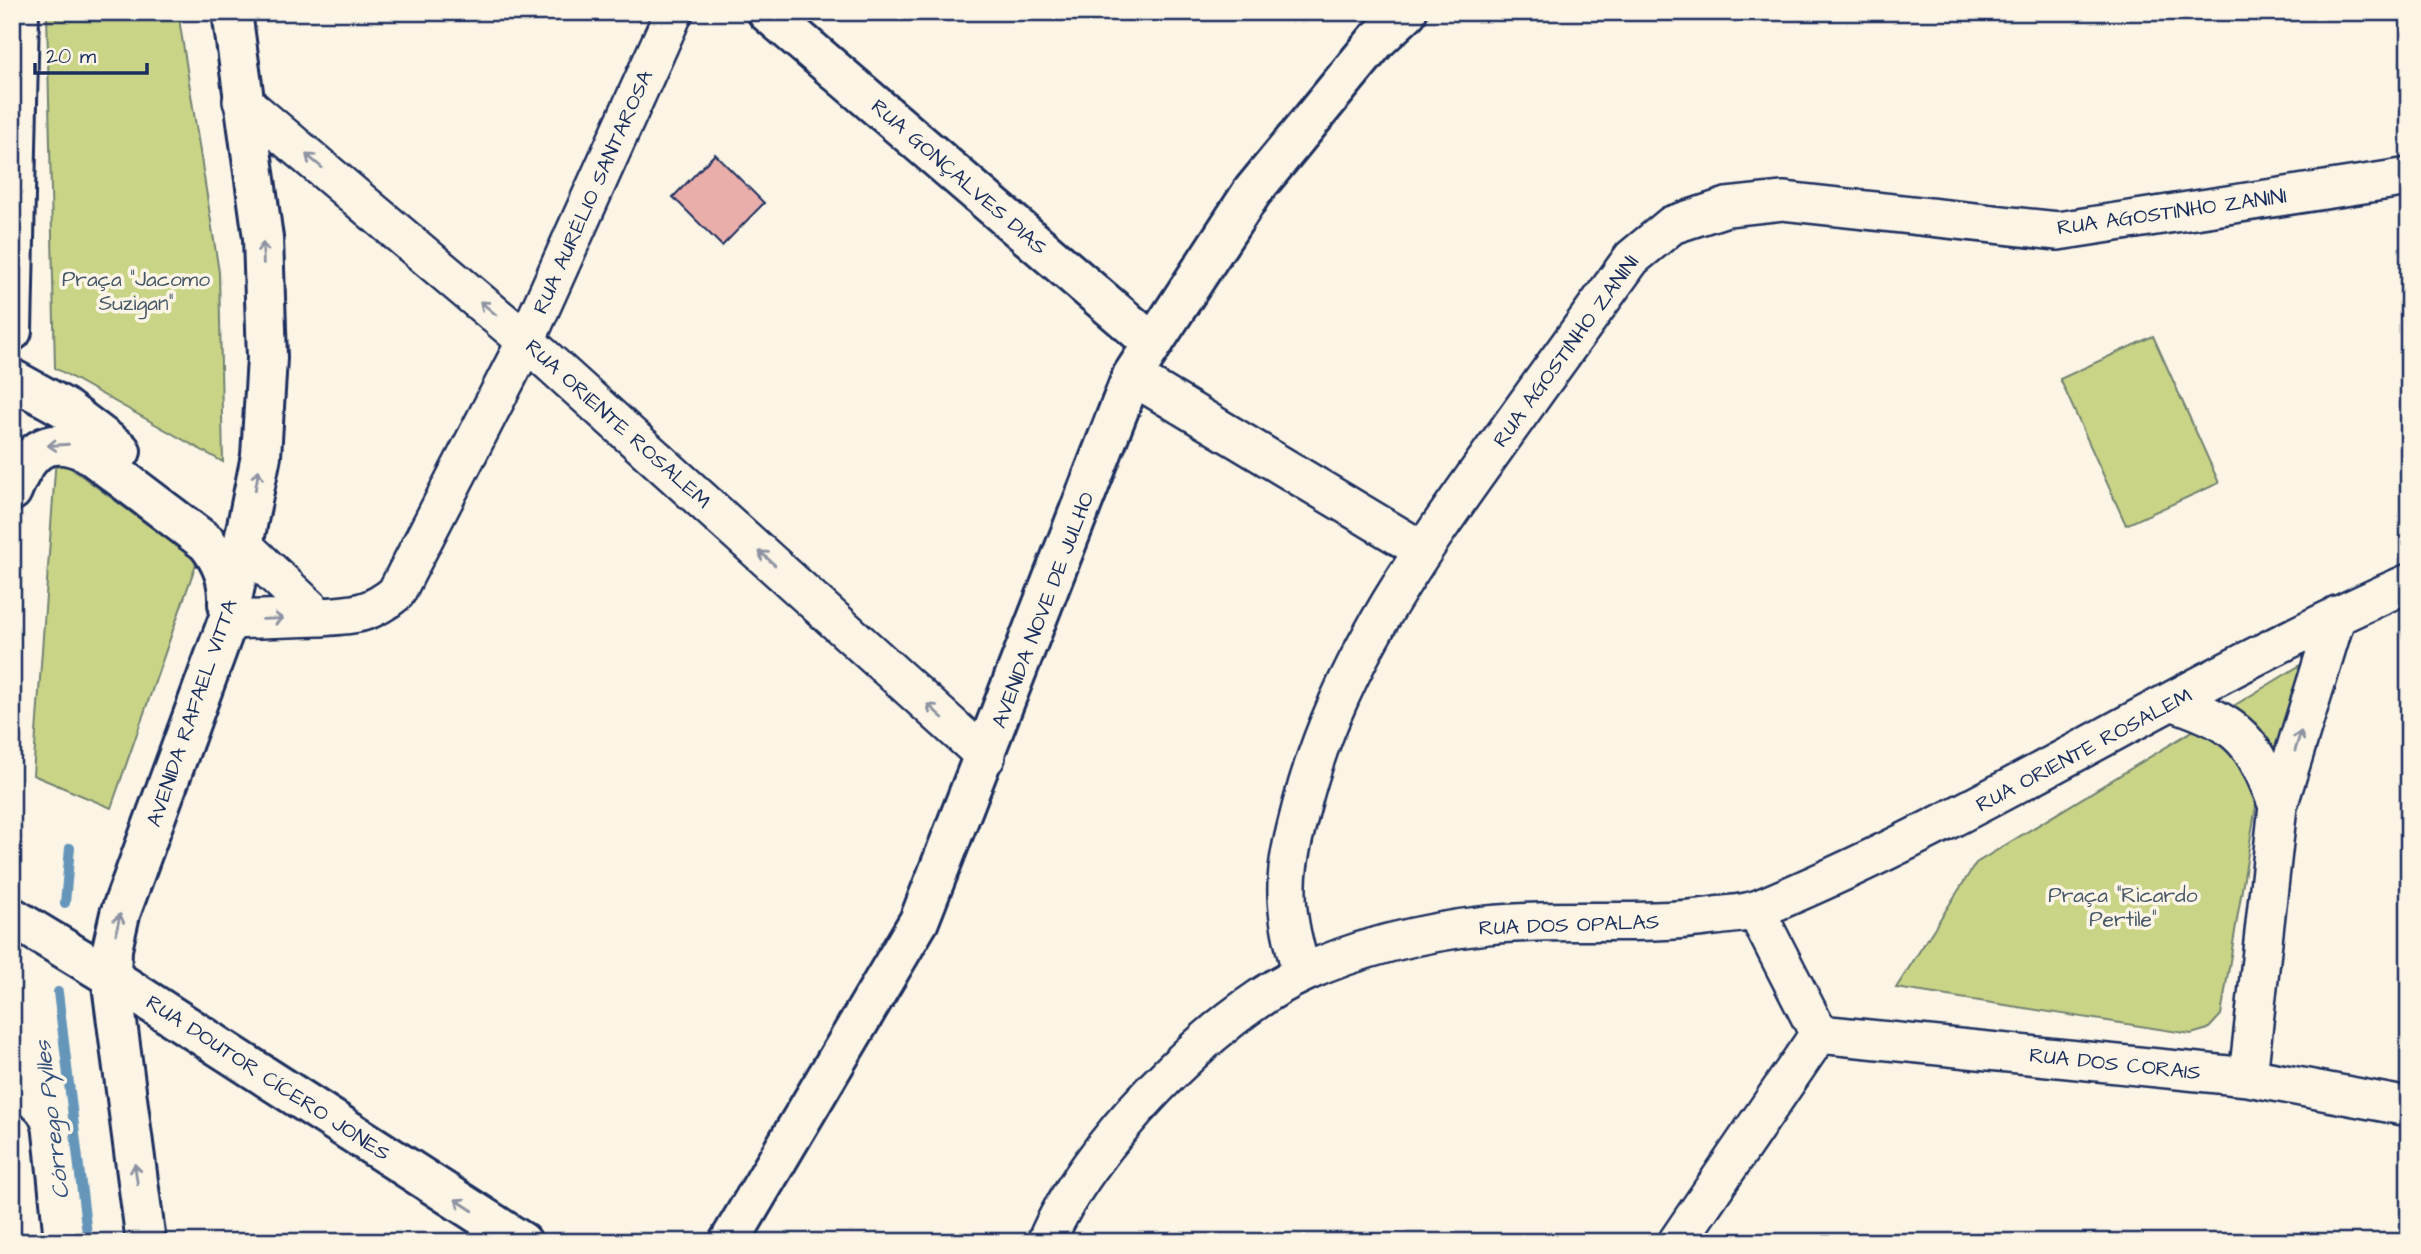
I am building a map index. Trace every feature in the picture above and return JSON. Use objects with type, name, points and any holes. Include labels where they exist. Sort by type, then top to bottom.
[{"type":"main road","points":[[12,331],[19,12]]},
{"type":"main road","name":"AVENIDA RAFAEL VITTA","points":[[146,1242],[111,977],[120,914],[228,620],[245,547],[261,456],[267,358],[263,238],[242,101],[232,12]]},
{"type":"main road","name":"RUA GONÇALVES DIAS","points":[[767,12],[1151,342]]},
{"type":"main road","name":"AVENIDA NOVE DE JULHO","points":[[729,1242],[919,921],[986,757],[1132,376],[1151,342],[1252,192],[1368,50],[1407,12]]},
{"type":"main road","points":[[12,379],[63,407],[245,547]]},
{"type":"main road","points":[[12,491],[34,453],[51,443],[70,444],[87,452],[207,543],[219,558],[225,574],[228,620]]},
{"type":"main road","name":"RUA DOUTOR CÍCERO JONES","points":[[12,917],[111,977],[522,1242]]},
{"type":"main road","points":[[12,1134],[23,1242]]},
{"type":"street","name":"RUA AURÉLIO SANTAROSA","points":[[319,618],[359,614],[379,607],[388,600],[411,570],[526,341],[674,12]]},
{"type":"street","name":"RUA ORIENTE ROSALEM","points":[[242,101],[526,341],[986,757]]},
{"type":"street","name":"RUA AGOSTINHO ZANINI","points":[[1301,974],[1290,931],[1287,885],[1312,766],[1332,711],[1360,652],[1422,550],[1632,258],[1672,225],[1727,207],[1783,201],[2058,230],[2409,177]]},
{"type":"street","points":[[1132,376],[1422,550]]},
{"type":"street","points":[[245,547],[319,618]]},
{"type":"street","name":"RUA ORIENTE ROSALEM","points":[[1756,911],[1969,811],[2337,615],[2409,583]]},
{"type":"street","points":[[2248,1077],[2278,806],[2337,615]]},
{"type":"street","points":[[228,620],[319,618]]},
{"type":"street","points":[[2174,702],[2202,712],[2243,736],[2261,763],[2278,806]]},
{"type":"street","points":[[1678,1242],[1819,1034],[1756,911]]},
{"type":"street","name":"RUA DOS OPALAS","points":[[1046,1242],[1092,1163],[1138,1107],[1193,1052],[1249,1007],[1301,974],[1367,950],[1416,937],[1488,925],[1684,921],[1756,911]]},
{"type":"street","name":"RUA DOS CORAIS","points":[[1819,1034],[2248,1077],[2409,1107]]},
{"type":"green space","name":"Praça \"Jacomo Suzigan\"","points":[[47,12],[181,12],[180,25],[219,272],[223,462],[55,368]]},
{"type":"green space","points":[[2153,336],[2219,483],[2126,525],[2060,379]]},
{"type":"green space","points":[[56,457],[197,561],[111,808],[33,775]]},
{"type":"green space","name":"Praça \"Ricardo Pertile\"","points":[[2317,655],[2259,788],[2221,1015],[2208,1029],[2191,1034],[1896,988],[1976,863]]},
{"type":"building","points":[[715,154],[764,203],[722,246],[673,197]]},
{"type":"waterway","name":"Córrego Pylles","points":[[65,903],[70,848]]},
{"type":"waterway","name":"Córrego Pylles","points":[[58,992],[88,1242]]}]
